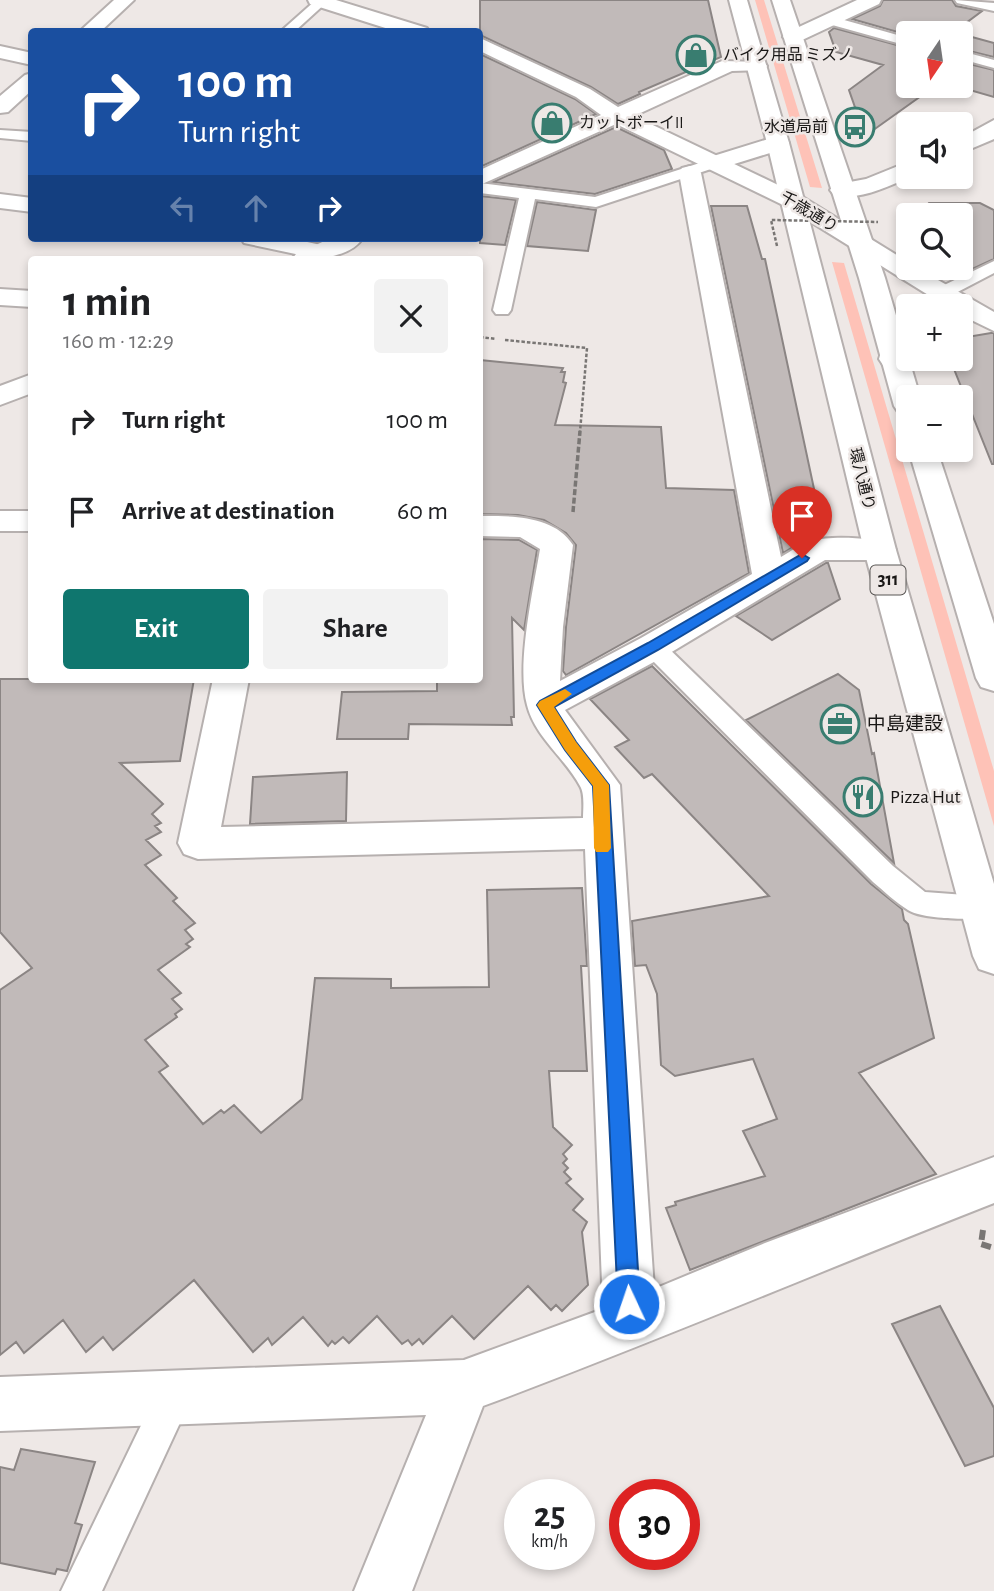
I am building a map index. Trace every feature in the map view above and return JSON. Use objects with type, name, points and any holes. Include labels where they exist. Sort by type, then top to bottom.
[{"type":"street","points":[[93,28],[125,0]]},
{"type":"street","points":[[360,0],[427,28]]},
{"type":"street","name":"環八通り","points":[[738,0],[793,201],[880,550],[994,956]]},
{"type":"street","points":[[781,0],[872,278],[901,385]]},
{"type":"street","points":[[793,37],[872,0]]},
{"type":"street","points":[[319,1],[427,28]]},
{"type":"street","name":"千歳通り","points":[[483,45],[583,93],[703,168],[793,201],[994,325]]},
{"type":"street","points":[[0,52],[28,58]]},
{"type":"street","name":"千歳通り","points":[[483,61],[569,105],[616,116]]},
{"type":"street","points":[[483,177],[729,65],[757,66]]},
{"type":"street","points":[[0,107],[28,82]]},
{"type":"street","points":[[973,141],[992,132]]},
{"type":"street","points":[[769,576],[703,168],[778,143]]},
{"type":"street","points":[[842,190],[872,185],[896,174]]},
{"type":"street","points":[[0,201],[28,204]]},
{"type":"street","points":[[266,242],[312,256]]},
{"type":"street","points":[[317,256],[343,242]]},
{"type":"street","points":[[0,297],[28,299]]},
{"type":"street","points":[[973,322],[994,325]]},
{"type":"street","points":[[893,359],[896,348]]},
{"type":"street","points":[[0,396],[28,384]]},
{"type":"street","points":[[926,462],[994,678]]},
{"type":"street","points":[[0,521],[28,521]]},
{"type":"street","points":[[483,526],[526,527],[557,545],[542,661],[545,705],[570,746],[601,785],[601,833],[630,1325]]},
{"type":"street","points":[[545,705],[653,647],[769,576],[819,549],[880,550]]},
{"type":"street","points":[[230,683],[198,842],[601,833]]},
{"type":"street","points":[[0,1404],[464,1387],[630,1325],[765,1268],[989,1201]]},
{"type":"street","points":[[383,1591],[464,1387]]},
{"type":"lane","points":[[961,0],[994,7]]},
{"type":"lane","points":[[290,28],[319,1]]},
{"type":"lane","points":[[830,20],[896,39]]},
{"type":"lane","points":[[973,58],[994,64]]},
{"type":"lane","points":[[0,134],[28,137]]},
{"type":"lane","points":[[483,188],[596,202],[703,168]]},
{"type":"lane","points":[[502,310],[528,194]]},
{"type":"lane","points":[[942,293],[994,266]]},
{"type":"lane","points":[[653,647],[892,881],[919,903],[979,908]]},
{"type":"lane","points":[[82,1591],[174,1397]]},
{"type":"path","points":[[777,246],[771,220],[878,222]]},
{"type":"path","points":[[483,337],[587,348],[572,518],[541,536]]},
{"type":"path","points":[[989,1201],[982,1244],[994,1248]]},
{"type":"shaded area","points":[[755,0],[764,0],[822,188],[810,187]]},
{"type":"shaded area","points":[[832,262],[844,263],[896,439],[896,462],[903,462],[994,771],[994,826]]},
{"type":"building","points":[[480,0],[708,0],[721,57],[639,92],[640,94],[618,104],[591,87],[483,36],[483,28],[480,28]]},
{"type":"building","points":[[883,0],[952,0],[956,6],[982,11],[969,21],[896,21],[896,32],[852,19],[880,6]]},
{"type":"building","points":[[834,28],[896,45],[896,98],[918,98],[865,136],[849,90],[883,65],[836,52],[829,32]]},
{"type":"building","points":[[973,37],[994,43],[994,57],[973,52]]},
{"type":"building","points":[[483,55],[575,99],[596,114],[483,166]]},
{"type":"building","points":[[973,65],[994,70],[994,97],[973,91]]},
{"type":"building","points":[[616,127],[664,150],[672,169],[595,194],[493,182]]},
{"type":"building","points":[[483,196],[516,200],[505,245],[480,243],[483,242]]},
{"type":"building","points":[[537,202],[596,210],[588,251],[527,246]]},
{"type":"building","points":[[973,203],[980,203],[994,210],[994,259],[973,269]]},
{"type":"building","points":[[711,206],[747,206],[762,259],[765,259],[823,531],[820,537],[803,541],[783,553]]},
{"type":"building","points":[[994,333],[994,464],[973,416],[973,385],[960,385],[955,371],[973,371],[973,336]]},
{"type":"building","points":[[483,360],[563,368],[563,382],[566,383],[555,425],[661,427],[666,488],[734,490],[749,573],[566,675],[563,671],[566,627],[576,545],[566,533],[544,520],[518,515],[483,514]]},
{"type":"building","points":[[483,539],[519,540],[537,550],[524,630],[512,618],[512,725],[409,724],[408,739],[337,739],[342,692],[437,691],[437,683],[483,683]]},
{"type":"building","points":[[826,563],[840,599],[772,640],[736,616]]},
{"type":"building","points":[[652,666],[871,884],[902,909],[904,920],[908,924],[934,1038],[859,1073],[936,1174],[690,1270],[666,1208],[676,1205],[675,1202],[765,1176],[743,1131],[777,1119],[753,1059],[675,1076],[661,1065],[657,994],[646,965],[635,966],[632,921],[769,896],[652,774],[644,778],[615,747],[629,740],[590,699]]},
{"type":"building","points":[[838,674],[859,690],[872,754],[874,753],[894,863],[746,720]]},
{"type":"building","points":[[0,679],[28,679],[28,683],[193,683],[180,761],[120,763],[163,804],[152,814],[161,823],[155,826],[161,832],[146,840],[161,855],[145,865],[177,898],[173,901],[195,923],[185,930],[193,939],[186,944],[190,947],[158,970],[181,993],[172,999],[182,1009],[175,1014],[177,1017],[145,1040],[168,1066],[159,1072],[203,1124],[221,1110],[224,1113],[234,1105],[261,1133],[302,1099],[315,978],[391,979],[391,988],[489,987],[487,890],[582,888],[587,966],[581,966],[587,1071],[549,1071],[553,1127],[572,1145],[563,1154],[567,1159],[563,1163],[568,1168],[564,1172],[571,1179],[566,1183],[583,1199],[573,1210],[587,1222],[582,1232],[588,1285],[562,1311],[556,1305],[551,1310],[528,1286],[474,1339],[452,1316],[423,1344],[419,1339],[412,1345],[408,1340],[402,1344],[377,1316],[349,1343],[343,1337],[335,1344],[332,1341],[328,1346],[303,1317],[272,1345],[268,1338],[253,1352],[194,1280],[113,1350],[103,1337],[86,1352],[63,1320],[24,1353],[16,1342],[0,1355],[0,990],[32,968],[0,932]]},
{"type":"building","points":[[347,772],[346,821],[250,824],[253,777]]},
{"type":"building","points":[[940,1306],[994,1408],[994,1456],[965,1466],[892,1324]]},
{"type":"building","points":[[21,1449],[95,1462],[75,1523],[82,1525],[67,1571],[57,1569],[55,1574],[0,1563],[0,1467],[14,1470]]},
{"type":"slow traffic","points":[[565,694],[545,705],[570,746],[601,785],[602,848]]},
{"type":"place","name":"バイク用品 ミズノ","points":[[696,55]]},
{"type":"place","name":"カットボーイII","points":[[552,123]]},
{"type":"place","name":"水道局前","points":[[855,127]]},
{"type":"place","name":"中島建設","points":[[840,724]]},
{"type":"place","name":"Pizza Hut","points":[[863,797]]},
{"type":"route","points":[[629,1304],[601,833],[601,785],[570,746],[545,705],[653,647],[802,558]]}]
